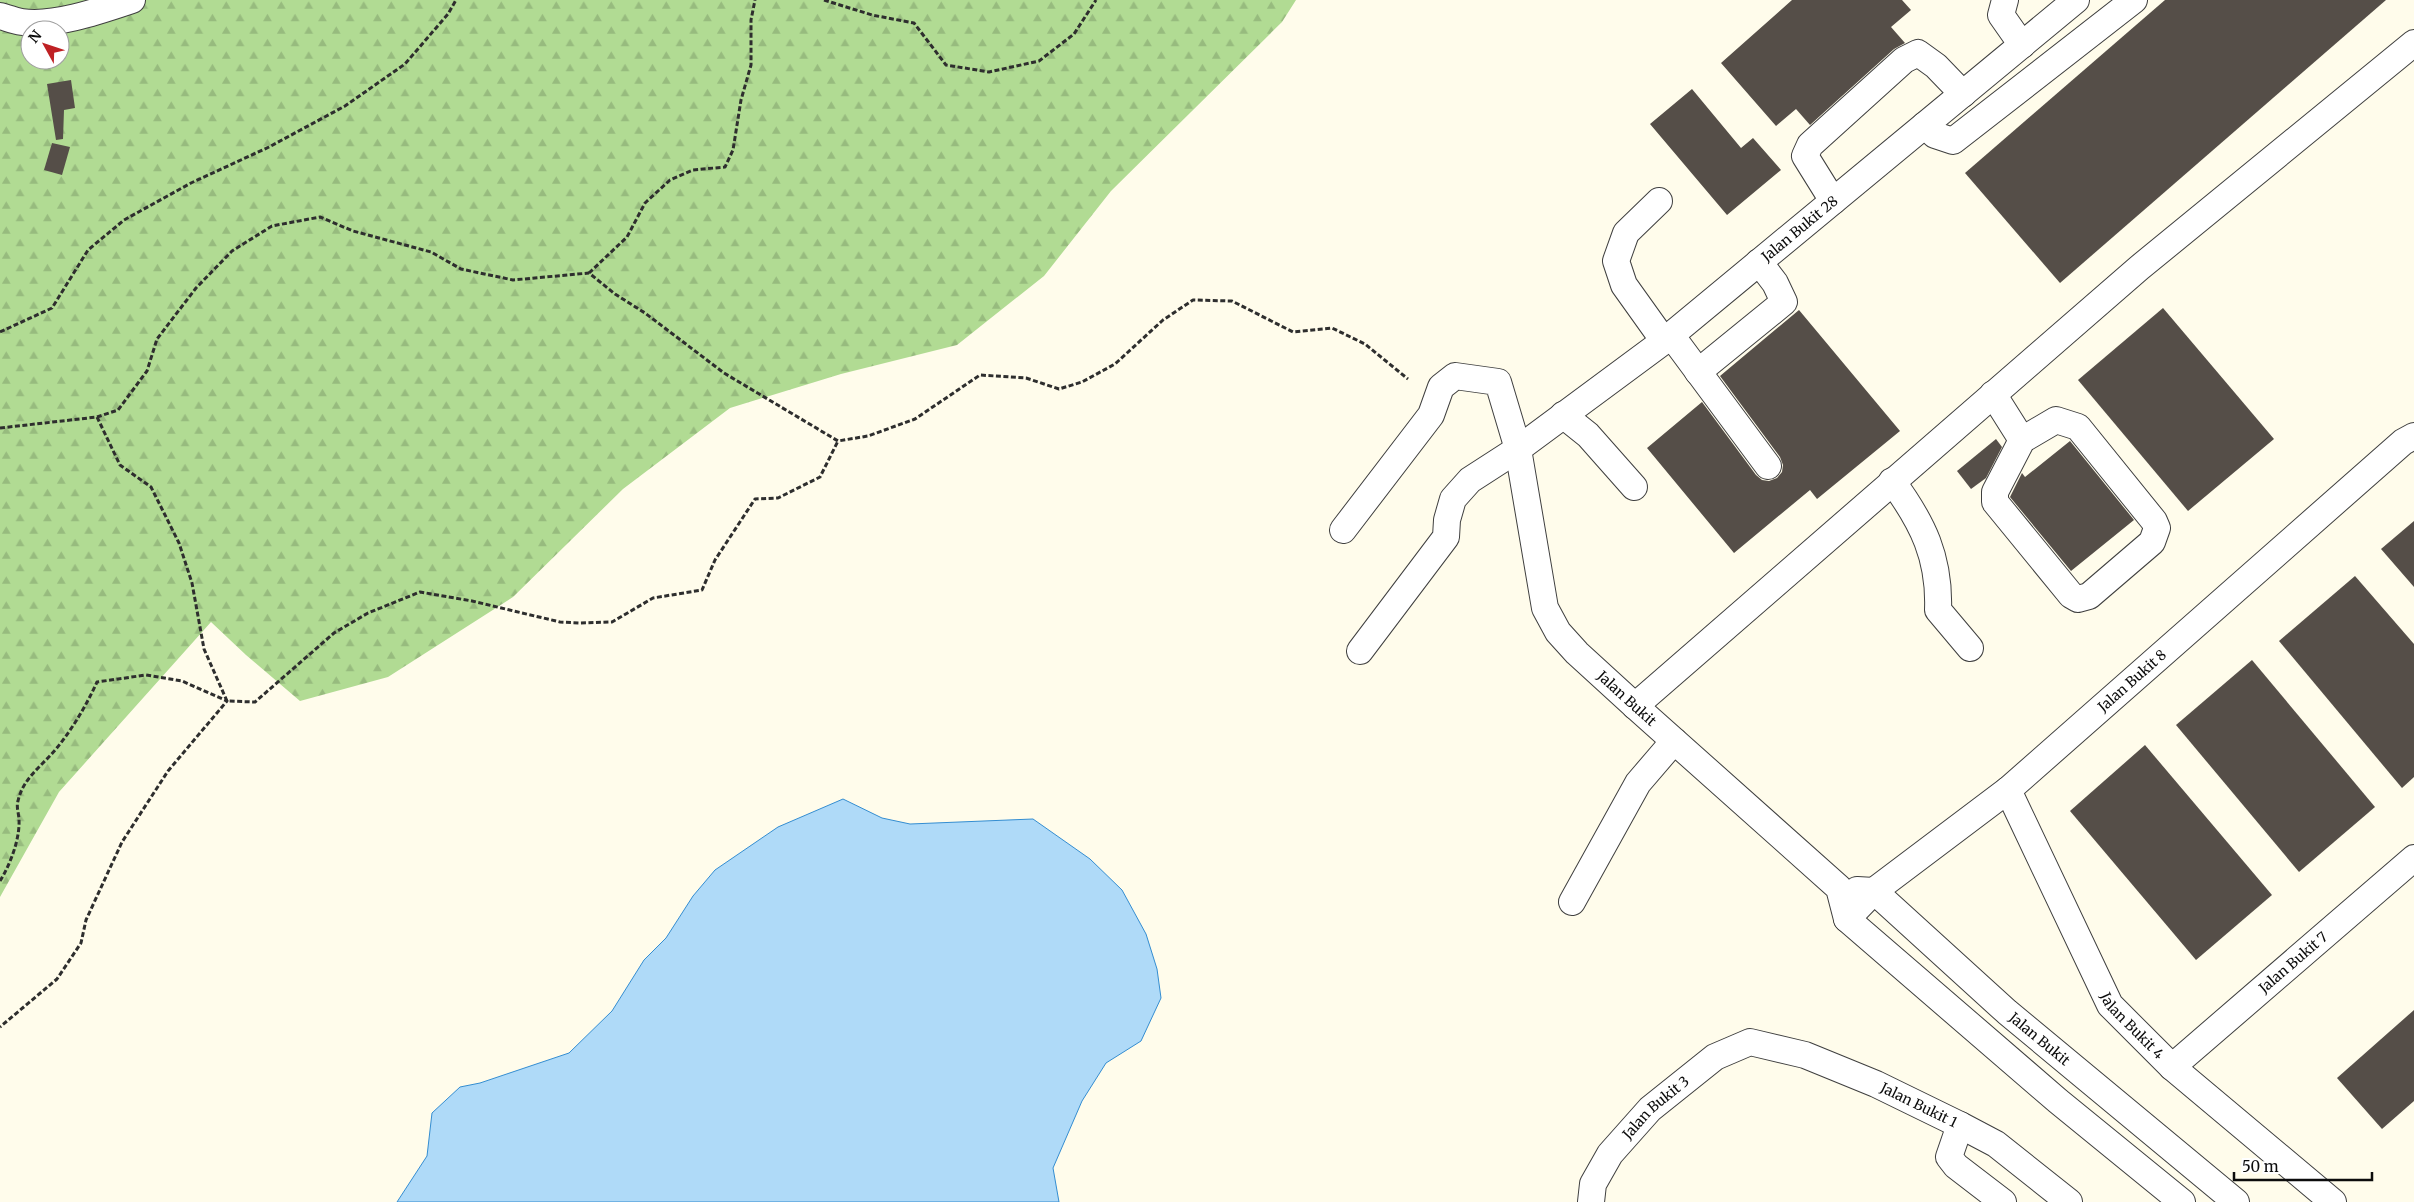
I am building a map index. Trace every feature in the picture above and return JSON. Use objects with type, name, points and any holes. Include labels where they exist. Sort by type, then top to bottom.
[{"type":"street","points":[[0,16],[24,23],[54,20],[86,15],[132,0]]},
{"type":"street","points":[[2005,0],[2001,15],[2022,45]]},
{"type":"street","name":"Jalan Bukit 28","points":[[1360,651],[1446,537],[1447,520],[1452,499],[1470,480],[1518,449],[1667,338],[2076,0]]},
{"type":"street","points":[[1926,124],[1935,135],[1953,141],[2134,0]]},
{"type":"street","points":[[1635,706],[2139,268],[2414,43]]},
{"type":"street","points":[[1833,201],[1805,156],[1810,145],[1904,60],[1918,53],[1936,66],[1962,94]]},
{"type":"street","points":[[1659,200],[1626,234],[1616,262],[1624,285],[1667,338],[1698,372],[1768,466]]},
{"type":"street","points":[[1698,372],[1784,302],[1775,283],[1759,262]]},
{"type":"street","name":"Jalan Bukit","points":[[1343,530],[1431,414],[1441,387],[1455,376],[1498,382],[1518,449],[1545,608],[1558,632],[1635,706],[1839,888]]},
{"type":"street","points":[[1993,394],[2022,440]]},
{"type":"street","points":[[1563,415],[1588,435],[1634,487]]},
{"type":"street","points":[[2056,420],[2078,427],[2154,521],[2157,528],[2152,542],[2089,596],[2078,599],[2071,595],[1995,502],[1995,492],[2022,440],[2056,420]]},
{"type":"street","name":"Jalan Bukit 8","points":[[1847,919],[1874,891],[2008,790],[2410,436]]},
{"type":"street","points":[[1892,481],[1909,504],[1933,553],[1939,586],[1938,610],[1970,648]]},
{"type":"street","points":[[1572,902],[1638,783],[1674,741]]},
{"type":"street","name":"Jalan Bukit 4","points":[[2008,790],[2110,1005],[2172,1067],[2333,1202]]},
{"type":"street","name":"Jalan Bukit 7","points":[[2172,1067],[2414,858]]},
{"type":"street","points":[[1874,891],[1839,888],[1847,919],[2058,1101],[2182,1202]]},
{"type":"street","name":"Jalan Bukit","points":[[1874,891],[2007,1012],[2236,1202]]},
{"type":"street","name":"Jalan Bukit 1","points":[[1750,1042],[1805,1055],[1876,1084],[1960,1125],[1996,1144],[2069,1202]]},
{"type":"street","name":"Jalan Bukit 3","points":[[1591,1202],[1593,1184],[1610,1154],[1650,1109],[1715,1057],[1750,1042]]},
{"type":"street","points":[[1960,1125],[1950,1157],[1956,1166],[2002,1202]]},
{"type":"path","points":[[0,332],[52,308],[88,250],[124,220],[192,182],[269,146],[345,106],[404,64],[448,14],[456,0]]},
{"type":"path","points":[[0,428],[97,417],[118,410],[147,371],[157,339],[196,288],[232,251],[272,226],[320,217],[353,231],[432,252],[461,269],[513,280],[589,273],[627,237],[645,203],[670,180],[693,170],[725,167],[733,150],[741,100],[751,65],[751,20],[755,0]]},
{"type":"path","points":[[824,0],[872,15],[914,23],[946,65],[989,72],[1039,61],[1074,34],[1096,0]]},
{"type":"path","points":[[589,273],[724,373],[838,441],[868,436],[915,419],[980,375],[1026,378],[1059,389],[1082,382],[1115,364],[1163,320],[1193,300],[1232,301],[1293,332],[1332,328],[1365,344],[1408,380]]},
{"type":"path","points":[[97,417],[120,465],[151,488],[179,542],[192,583],[204,649],[227,701]]},
{"type":"path","points":[[0,881],[5,873],[17,837],[20,821],[18,801],[24,787],[31,773],[54,751],[84,711],[97,682],[146,675],[182,681],[227,701],[255,702],[334,633],[368,614],[420,592],[472,601],[560,622],[612,622],[653,598],[702,590],[715,560],[755,499],[778,498],[820,477],[838,441]]},
{"type":"path","points":[[0,1027],[57,980],[80,943],[86,920],[122,842],[168,771],[227,701]]},
{"type":"green space","points":[[0,0],[1296,0],[1282,22],[1111,191],[1044,276],[957,345],[841,374],[730,408],[623,489],[513,597],[388,677],[300,701],[211,622],[59,792],[0,897]]},
{"type":"water","points":[[843,799],[882,818],[910,824],[1033,819],[1090,859],[1122,890],[1146,934],[1157,969],[1161,998],[1141,1041],[1106,1063],[1082,1101],[1053,1168],[1059,1202],[397,1202],[427,1156],[432,1113],[460,1087],[480,1083],[569,1053],[612,1011],[644,960],[666,938],[693,896],[715,870],[778,827]]},
{"type":"building","points":[[1792,0],[1902,0],[1911,10],[1891,27],[1905,43],[1894,49],[1810,125],[1796,109],[1776,126],[1721,63]]},
{"type":"building","points":[[2165,0],[2386,0],[2060,283],[1965,173]]},
{"type":"building","points":[[71,80],[75,108],[64,110],[63,139],[56,140],[47,84]]},
{"type":"building","points":[[1692,89],[1741,148],[1753,138],[1781,170],[1727,215],[1650,124]]},
{"type":"building","points":[[52,143],[70,147],[62,175],[44,170]]},
{"type":"building","points":[[2163,308],[2274,439],[2188,511],[2078,380]]},
{"type":"building","points":[[1799,310],[1900,431],[1817,499],[1810,490],[1734,553],[1647,448],[1702,402],[1756,475],[1762,480],[1769,481],[1777,478],[1782,472],[1783,465],[1780,457],[1720,376]]},
{"type":"building","points":[[1996,439],[2002,447],[1986,478],[1971,489],[1957,471]]},
{"type":"building","points":[[2070,441],[2134,520],[2071,571],[2010,497],[2022,473],[2025,477]]},
{"type":"building","points":[[2414,521],[2414,587],[2381,549]]},
{"type":"building","points":[[2355,576],[2414,644],[2414,777],[2402,788],[2279,641]]},
{"type":"building","points":[[2252,660],[2375,807],[2299,872],[2176,725]]},
{"type":"building","points":[[2145,745],[2272,895],[2196,960],[2070,811]]},
{"type":"building","points":[[2414,1010],[2414,1101],[2382,1129],[2337,1078]]}]
